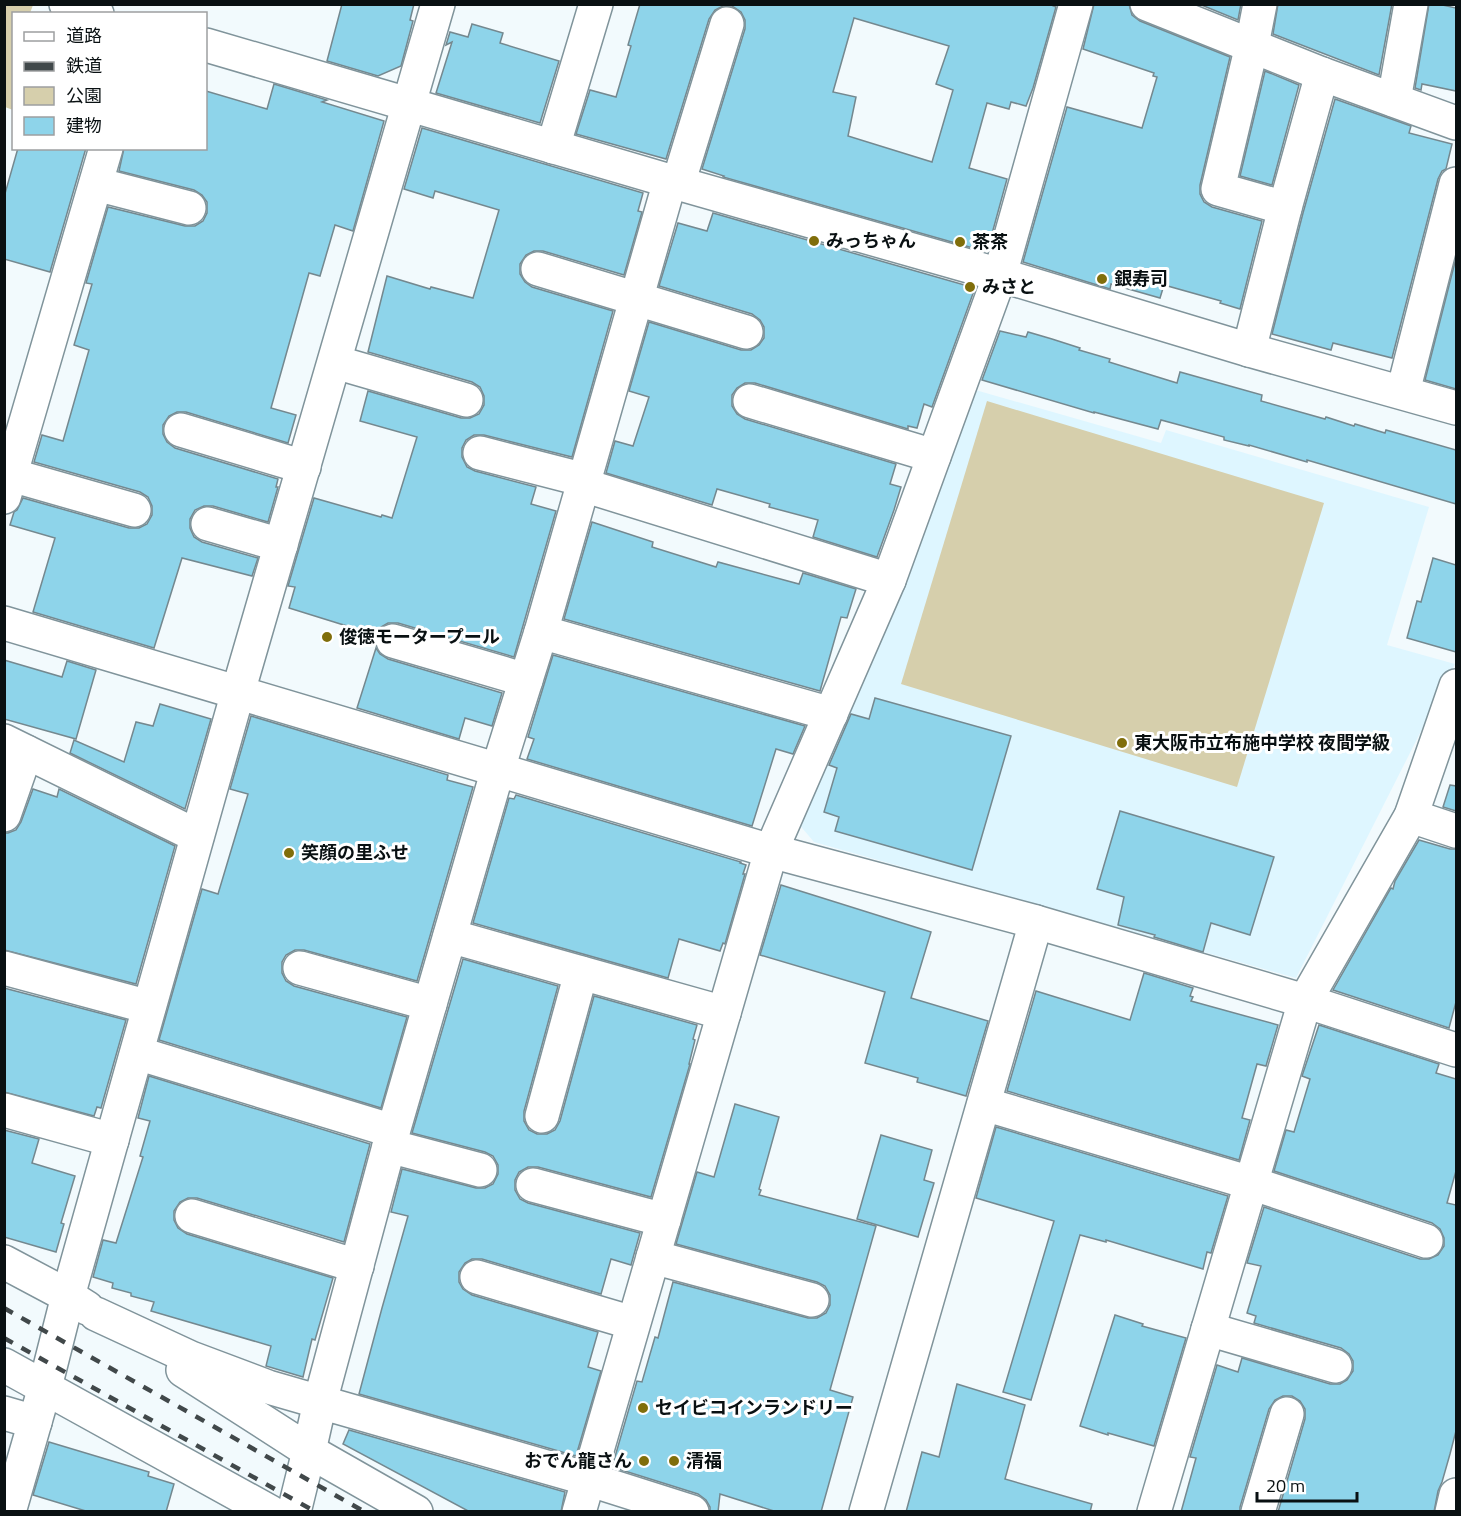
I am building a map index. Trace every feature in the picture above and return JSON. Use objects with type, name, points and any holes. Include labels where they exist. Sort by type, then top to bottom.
[{"type":"street","points":[[66,4],[91,12]]},
{"type":"street","points":[[18,1509],[20,1418],[45,1387],[68,1296],[197,836],[438,4]]},
{"type":"street","points":[[553,147],[596,4]]},
{"type":"street","points":[[579,1512],[771,851],[889,580],[1000,274],[1076,4]]},
{"type":"street","points":[[1147,4],[1322,74],[1456,123]]},
{"type":"street","points":[[1260,4],[1218,189],[1286,208]]},
{"type":"street","points":[[1394,100],[1411,4]]},
{"type":"street","points":[[294,1512],[320,1402],[391,1138],[498,769],[541,632],[637,298],[727,24]]},
{"type":"street","points":[[207,45],[674,183],[1000,274],[1250,350],[1456,408]]},
{"type":"street","points":[[1250,350],[1322,74]]},
{"type":"street","points":[[105,150],[8,486],[134,510]]},
{"type":"street","points":[[96,184],[189,208]]},
{"type":"street","points":[[1403,392],[1456,184]]},
{"type":"street","points":[[538,269],[746,333]]},
{"type":"street","points":[[334,362],[466,400]]},
{"type":"street","points":[[750,402],[934,456]]},
{"type":"street","points":[[181,430],[304,467]]},
{"type":"street","points":[[480,453],[584,482],[889,580]]},
{"type":"street","points":[[208,524],[281,545]]},
{"type":"street","points":[[4,623],[771,851],[1036,922],[1454,1042]]},
{"type":"street","points":[[541,632],[831,714]]},
{"type":"street","points":[[393,641],[526,680]]},
{"type":"street","points":[[1154,1512],[1305,1001],[1411,816],[1456,687]]},
{"type":"street","points":[[4,815],[15,746],[197,836]]},
{"type":"street","points":[[1411,816],[1456,831]]},
{"type":"street","points":[[866,1512],[1036,922]]},
{"type":"street","points":[[450,936],[724,1012]]},
{"type":"street","points":[[4,968],[150,1007]]},
{"type":"street","points":[[300,968],[430,1004]]},
{"type":"street","points":[[542,1116],[581,973]]},
{"type":"street","points":[[137,1053],[480,1170]]},
{"type":"street","points":[[984,1104],[1251,1183],[1426,1241]]},
{"type":"street","points":[[4,1110],[112,1140]]},
{"type":"street","points":[[533,1185],[664,1220]]},
{"type":"street","points":[[192,1216],[357,1266]]},
{"type":"street","points":[[653,1257],[812,1300]]},
{"type":"street","points":[[4,1262],[68,1296],[309,1451],[416,1512]]},
{"type":"street","points":[[477,1277],[633,1323]]},
{"type":"street","points":[[96,1314],[191,1358],[268,1388],[588,1479],[692,1512]]},
{"type":"street","points":[[1208,1329],[1335,1366]]},
{"type":"street","points":[[4,1365],[270,1512]]},
{"type":"street","points":[[1258,1512],[1287,1414]]},
{"type":"street","points":[[1452,1512],[1456,1495]]},
{"type":"shaded area","name":"東大阪市立布施中学校 夜間学級","points":[[972,389],[1161,443],[1166,430],[1429,507],[1387,645],[1455,664],[1296,978],[814,842],[797,822]]},
{"type":"green space","points":[[5,5],[33,5],[30,12],[12,12],[12,110],[5,107]]},
{"type":"green space","points":[[987,401],[1324,503],[1237,787],[901,684]]},
{"type":"building","points":[[342,4],[414,4],[410,20],[413,21],[401,66],[378,76],[327,61]]},
{"type":"building","points":[[640,4],[1049,4],[1056,7],[1026,106],[1011,102],[1009,109],[987,103],[969,168],[1007,179],[987,252],[723,177],[702,169],[745,29],[745,20],[741,12],[732,6],[723,6],[715,10],[709,19],[666,159],[576,134],[590,90],[616,97],[631,46],[628,45]],"holes":[[[854,18],[949,46],[936,84],[953,90],[932,162],[848,136],[856,97],[833,92]]]},
{"type":"building","points":[[1094,4],[1129,4],[1132,15],[1140,21],[1230,57],[1200,185],[1200,194],[1204,202],[1212,207],[1262,221],[1240,309],[1220,303],[1221,301],[1164,285],[1160,298],[1111,284],[1110,289],[1023,262],[1067,107],[1142,128],[1157,77],[1153,76],[1154,73],[1083,49]]},
{"type":"building","points":[[1199,4],[1241,4],[1238,20]]},
{"type":"building","points":[[1278,4],[1392,4],[1379,75],[1273,34]]},
{"type":"building","points":[[1429,4],[1456,8],[1456,91],[1422,84],[1421,90],[1415,88]]},
{"type":"building","points":[[472,24],[503,33],[500,43],[559,61],[540,123],[436,93],[452,42],[446,45],[450,32],[468,37]]},
{"type":"building","points":[[1265,71],[1299,85],[1272,185],[1240,176]]},
{"type":"building","points":[[274,84],[384,121],[353,231],[335,225],[320,276],[309,273],[271,408],[296,415],[288,443],[186,412],[177,412],[169,416],[163,425],[163,434],[167,442],[175,448],[278,479],[276,487],[278,487],[268,522],[213,506],[204,506],[195,510],[190,519],[190,528],[194,537],[202,542],[258,558],[252,576],[182,558],[154,648],[33,612],[55,538],[10,525],[14,512],[23,498],[129,528],[139,528],[147,524],[152,515],[152,506],[148,497],[140,492],[34,462],[42,435],[63,441],[89,350],[74,345],[92,284],[86,283],[108,207],[185,226],[195,226],[203,221],[207,213],[207,202],[194,190],[119,171],[124,150],[207,150],[207,91],[267,109]]},
{"type":"building","points":[[1335,99],[1411,126],[1409,133],[1452,144],[1446,169],[1442,171],[1438,179],[1392,358],[1333,343],[1331,350],[1272,334]]},
{"type":"building","points":[[422,128],[643,193],[638,211],[642,212],[624,275],[543,251],[534,251],[526,255],[520,264],[520,274],[532,287],[613,311],[572,457],[484,435],[474,435],[466,440],[462,448],[462,457],[467,467],[536,487],[531,504],[556,511],[514,657],[398,623],[388,623],[381,627],[376,635],[289,608],[295,587],[288,586],[314,498],[392,518],[417,437],[360,421],[368,391],[461,418],[470,418],[479,414],[484,405],[484,396],[480,387],[472,382],[368,352],[387,276],[430,289],[431,287],[473,298],[499,210],[435,191],[433,198],[404,189]]},
{"type":"building","points":[[17,150],[85,150],[50,272],[4,259],[4,197]]},
{"type":"building","points":[[713,213],[975,288],[932,407],[924,404],[917,428],[908,426],[908,429],[755,383],[745,383],[732,395],[732,406],[737,414],[745,419],[896,464],[890,484],[901,487],[877,557],[813,537],[818,520],[769,507],[770,504],[717,489],[712,505],[606,473],[615,441],[633,446],[649,397],[629,391],[649,322],[741,350],[751,350],[764,338],[764,327],[760,320],[752,314],[659,286],[678,223],[707,231]]},
{"type":"building","points":[[1456,258],[1456,389],[1425,380]]},
{"type":"building","points":[[1000,331],[1026,337],[1028,332],[1110,359],[1109,362],[1177,383],[1180,372],[1262,395],[1261,401],[1354,426],[1355,424],[1385,433],[1386,430],[1456,450],[1456,504],[1307,460],[1307,462],[1224,440],[1224,437],[1161,420],[1158,429],[982,380]]},
{"type":"building","points":[[592,522],[653,542],[652,547],[716,567],[718,562],[799,584],[803,573],[856,589],[847,618],[841,617],[820,691],[564,619]]},
{"type":"building","points":[[1433,558],[1456,565],[1456,652],[1407,638],[1417,601],[1421,602]]},
{"type":"building","points":[[376,648],[388,659],[502,693],[492,726],[465,718],[459,739],[357,708]]},
{"type":"building","points":[[553,655],[805,726],[793,754],[776,749],[752,826],[527,759],[534,739],[528,737]]},
{"type":"building","points":[[4,660],[62,677],[67,661],[96,670],[76,739],[4,719]]},
{"type":"building","points":[[875,698],[1011,736],[972,870],[835,831],[839,817],[824,812],[837,768],[829,765],[851,714],[869,719]]},
{"type":"building","points":[[160,704],[211,719],[185,809],[70,753],[74,740],[124,762],[136,722],[153,726]]},
{"type":"building","points":[[251,716],[448,775],[447,780],[473,787],[417,981],[304,950],[295,950],[286,955],[282,962],[282,973],[286,981],[294,986],[407,1017],[381,1108],[159,1040],[202,889],[218,894],[248,794],[230,789]]},
{"type":"building","points":[[1450,785],[1456,786],[1456,811],[1443,807]]},
{"type":"building","points":[[33,789],[57,797],[59,789],[175,846],[136,984],[4,950],[4,833],[16,830]]},
{"type":"building","points":[[516,795],[746,865],[725,944],[723,943],[720,951],[679,939],[668,978],[473,923],[509,798],[514,799]]},
{"type":"building","points":[[1120,811],[1274,857],[1250,935],[1211,923],[1203,952],[1118,925],[1124,897],[1097,889]]},
{"type":"building","points":[[1419,840],[1456,849],[1456,1002],[1449,1028],[1333,990],[1391,888],[1393,889],[1395,881]]},
{"type":"building","points":[[781,885],[931,932],[911,998],[988,1021],[966,1096],[917,1082],[918,1078],[865,1063],[885,992],[760,955]]},
{"type":"building","points":[[463,959],[558,986],[524,1111],[524,1121],[529,1130],[537,1134],[547,1134],[555,1130],[560,1121],[594,996],[697,1025],[690,1064],[651,1197],[538,1167],[528,1167],[519,1172],[515,1180],[515,1190],[520,1199],[528,1203],[640,1233],[631,1265],[611,1259],[601,1294],[482,1259],[472,1259],[465,1263],[459,1272],[459,1282],[463,1289],[472,1295],[598,1332],[588,1367],[601,1371],[576,1456],[359,1394],[408,1216],[391,1212],[402,1169],[476,1188],[485,1188],[493,1184],[498,1174],[498,1165],[493,1156],[485,1152],[412,1133]]},
{"type":"building","points":[[1144,973],[1193,988],[1191,1001],[1278,1025],[1266,1066],[1257,1064],[1242,1118],[1250,1120],[1239,1160],[1007,1091],[1036,991],[1130,1020]]},
{"type":"building","points":[[4,988],[126,1020],[101,1108],[97,1107],[94,1116],[4,1092]]},
{"type":"building","points":[[1319,1025],[1439,1064],[1436,1073],[1456,1079],[1456,1171],[1447,1203],[1456,1205],[1456,1431],[1434,1512],[1278,1512],[1305,1419],[1305,1409],[1300,1401],[1292,1396],[1283,1396],[1275,1400],[1269,1409],[1240,1512],[1181,1512],[1196,1458],[1190,1457],[1217,1365],[1238,1372],[1242,1358],[1330,1384],[1340,1384],[1347,1380],[1353,1371],[1353,1361],[1349,1354],[1341,1348],[1254,1323],[1256,1316],[1247,1313],[1261,1266],[1247,1263],[1264,1207],[1420,1259],[1429,1259],[1438,1255],[1444,1246],[1444,1238],[1440,1229],[1432,1223],[1274,1171],[1286,1130],[1294,1132],[1310,1079],[1302,1076]]},
{"type":"building","points":[[149,1076],[370,1144],[344,1242],[197,1198],[188,1198],[180,1202],[174,1211],[174,1220],[178,1228],[187,1234],[333,1278],[315,1340],[312,1339],[303,1377],[266,1366],[271,1346],[151,1311],[154,1302],[131,1296],[131,1293],[112,1288],[113,1283],[93,1277],[103,1240],[116,1243],[143,1157],[140,1156],[150,1121],[138,1118]]},
{"type":"building","points":[[735,1104],[779,1117],[759,1195],[876,1226],[830,1390],[853,1397],[821,1512],[777,1512],[720,1494],[718,1512],[710,1512],[706,1500],[698,1494],[612,1467],[637,1381],[642,1382],[655,1337],[658,1338],[673,1282],[808,1318],[817,1318],[826,1313],[830,1305],[830,1295],[825,1286],[817,1282],[676,1244],[697,1172],[714,1177]]},
{"type":"building","points":[[996,1127],[1228,1196],[1211,1253],[1207,1252],[1203,1269],[1106,1240],[1106,1242],[1080,1235],[1031,1400],[1003,1392],[1054,1221],[976,1198]]},
{"type":"building","points":[[4,1130],[39,1139],[32,1163],[75,1176],[61,1223],[64,1224],[56,1252],[4,1237]]},
{"type":"building","points":[[881,1135],[932,1150],[924,1180],[934,1183],[918,1237],[857,1219]]},
{"type":"building","points":[[1115,1315],[1143,1324],[1142,1326],[1186,1338],[1154,1446],[1080,1426]]},
{"type":"building","points":[[957,1384],[1025,1405],[1005,1479],[1092,1504],[1090,1512],[906,1512],[922,1452],[939,1457]]},
{"type":"building","points":[[349,1430],[565,1492],[561,1512],[470,1512],[343,1444]]},
{"type":"building","points":[[49,1442],[149,1472],[148,1476],[174,1484],[166,1512],[89,1512],[33,1495]]},
{"type":"railway","points":[[4,1308],[365,1512]]},
{"type":"railway","points":[[4,1338],[316,1512]]},
{"type":"place","name":"みっちゃん","points":[[814,241]]},
{"type":"place","name":"茶茶","points":[[960,242]]},
{"type":"place","name":"銀寿司","points":[[1102,279]]},
{"type":"place","name":"みさと","points":[[970,287]]},
{"type":"place","name":"俊徳モータープール","points":[[327,637]]},
{"type":"place","name":"東大阪市立布施中学校 夜間学級","points":[[1122,743]]},
{"type":"place","name":"笑顔の里ふせ","points":[[289,853]]},
{"type":"place","name":"セイビコインランドリー","points":[[643,1408]]},
{"type":"place","name":"おでん龍さん","points":[[644,1461]]},
{"type":"place","name":"清福","points":[[674,1461]]}]
